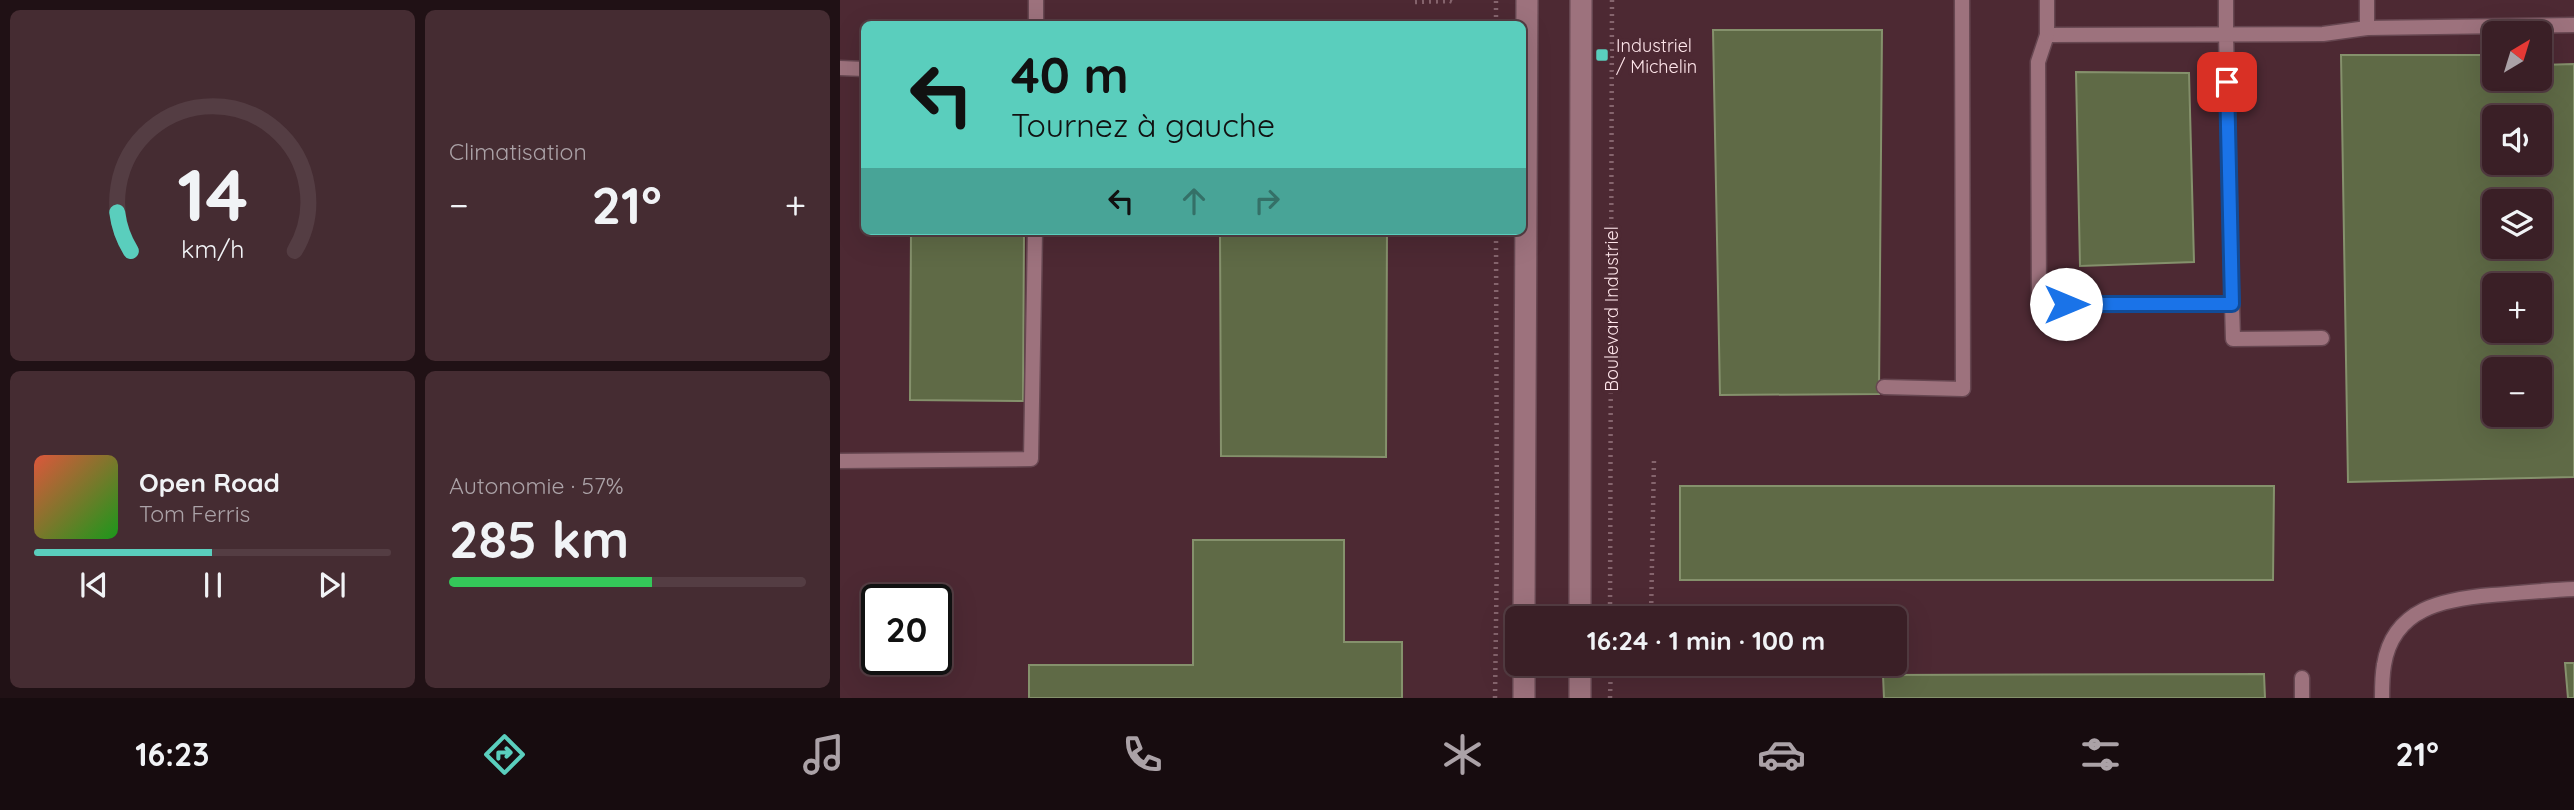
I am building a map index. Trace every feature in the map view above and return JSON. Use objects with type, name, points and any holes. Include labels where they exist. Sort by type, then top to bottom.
[{"type":"street","points":[[1526,206],[1527,0]]},
{"type":"street","name":"Boulevard Industriel","points":[[1580,606],[1581,0]]},
{"type":"street","points":[[1524,606],[1526,235]]},
{"type":"street","points":[[1524,676],[1524,698]]},
{"type":"street","points":[[1580,676],[1580,698]]},
{"type":"lane","points":[[1036,0],[1036,21]]},
{"type":"lane","points":[[1884,387],[1963,389],[1962,0]]},
{"type":"lane","points":[[2047,0],[2047,35],[2038,62],[2039,305],[2232,304]]},
{"type":"lane","points":[[2226,0],[2233,339],[2322,338]]},
{"type":"lane","points":[[2367,0],[2367,28]]},
{"type":"lane","points":[[2047,35],[2323,33],[2367,28],[2574,25]]},
{"type":"lane","points":[[840,68],[861,69]]},
{"type":"lane","points":[[840,461],[1031,459],[1035,235]]},
{"type":"lane","points":[[2382,698],[2384,666],[2390,645],[2402,627],[2428,607],[2459,598],[2574,589]]},
{"type":"lane","points":[[2302,678],[2302,698]]},
{"type":"path","points":[[1496,0],[1496,21]]},
{"type":"path","name":"Boulevard Industriel","points":[[1610,606],[1612,0]]},
{"type":"path","points":[[1415,2],[1450,1],[1455,4]]},
{"type":"path","points":[[1495,698],[1496,235]]},
{"type":"path","points":[[1651,606],[1654,458]]},
{"type":"path","points":[[1610,698],[1611,676]]},
{"type":"building","points":[[1713,30],[1882,30],[1879,394],[1720,395]]},
{"type":"building","points":[[2341,55],[2482,55],[2482,91],[2552,91],[2552,65],[2574,64],[2574,477],[2348,482]]},
{"type":"building","points":[[2076,72],[2189,73],[2194,262],[2080,266]]},
{"type":"building","points":[[911,235],[1024,235],[1023,401],[910,400]]},
{"type":"building","points":[[1220,235],[1387,235],[1386,457],[1221,456]]},
{"type":"building","points":[[1680,486],[2274,486],[2273,580],[1680,580]]},
{"type":"building","points":[[1193,540],[1344,540],[1344,642],[1402,642],[1402,698],[1029,698],[1029,665],[1193,665]]},
{"type":"building","points":[[2565,663],[2574,663],[2574,698],[2568,698]]},
{"type":"building","points":[[2264,674],[2265,698],[1884,698],[1883,676]]},
{"type":"place","name":"Industriel / Michelin","points":[[1602,55]]},
{"type":"route","points":[[2066,304],[2232,304],[2227,82]]}]
